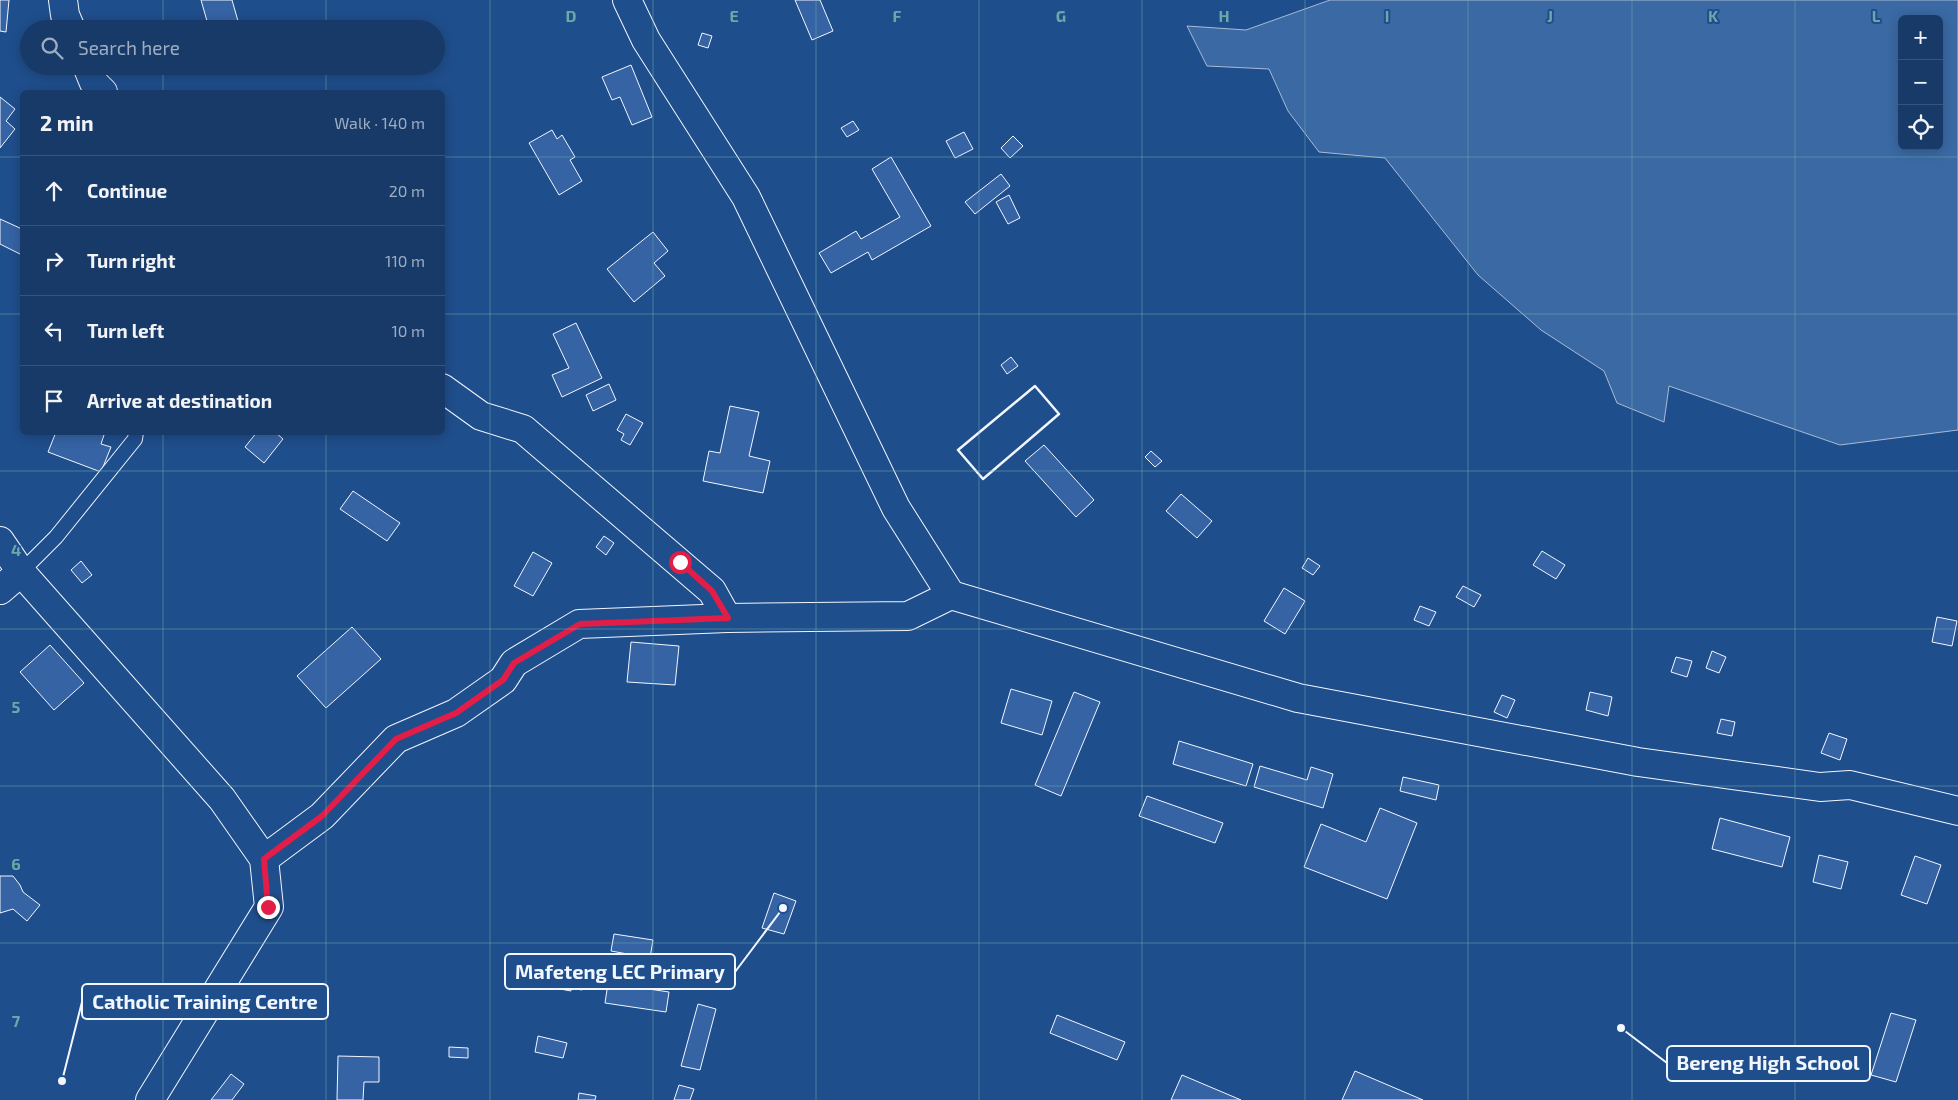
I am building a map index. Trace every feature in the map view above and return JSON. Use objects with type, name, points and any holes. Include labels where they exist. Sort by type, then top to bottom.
[{"type":"street","points":[[62,0],[67,20]]},
{"type":"street","points":[[628,0],[646,40],[746,198],[896,508],[951,595],[1298,698],[1638,762],[1820,787],[1850,785],[1958,811]]},
{"type":"street","points":[[91,75],[94,83],[101,90]]},
{"type":"street","points":[[445,390],[481,416],[523,430],[712,591],[728,618]]},
{"type":"street","points":[[0,541],[21,572],[222,798],[264,859],[268,907],[150,1100]]},
{"type":"street","points":[[0,590],[21,572]]},
{"type":"street","points":[[264,859],[322,816],[396,739],[456,713],[503,680],[514,663],[580,624],[728,618],[908,616],[951,595]]},
{"type":"lane","points":[[21,572],[56,537],[134,439],[135,435]]},
{"type":"water","points":[[1330,0],[1958,0],[1958,430],[1840,445],[1669,386],[1664,422],[1617,403],[1604,371],[1541,330],[1478,275],[1385,158],[1319,152],[1288,111],[1269,69],[1207,66],[1187,26],[1246,30]]},
{"type":"building","points":[[0,0],[9,0],[6,32],[0,31]]},
{"type":"building","points":[[201,0],[232,0],[238,20],[207,20]]},
{"type":"building","points":[[795,0],[820,0],[833,31],[812,40]]},
{"type":"building","points":[[702,33],[712,36],[708,48],[698,45]]},
{"type":"building","points":[[631,65],[652,117],[632,125],[620,97],[612,100],[602,77]]},
{"type":"building","points":[[0,97],[15,109],[6,121],[15,129],[0,148]]},
{"type":"building","points":[[853,121],[859,130],[847,137],[841,128]]},
{"type":"building","points":[[552,130],[557,139],[562,135],[575,157],[570,160],[582,181],[559,195],[529,143]]},
{"type":"building","points":[[964,132],[973,149],[955,158],[946,141]]},
{"type":"building","points":[[1013,136],[1023,146],[1010,158],[1001,148]]},
{"type":"building","points":[[891,157],[931,226],[872,260],[868,252],[831,273],[819,253],[856,231],[861,239],[900,217],[872,169]]},
{"type":"building","points":[[1001,174],[1010,186],[975,214],[965,202]]},
{"type":"building","points":[[1009,195],[1020,218],[1008,224],[996,202]]},
{"type":"building","points":[[0,219],[20,228],[20,254],[0,244]]},
{"type":"building","points":[[653,232],[668,251],[654,263],[665,276],[634,302],[607,269]]},
{"type":"building","points":[[576,323],[602,378],[562,397],[552,375],[569,368],[553,334]]},
{"type":"building","points":[[1011,357],[1018,366],[1007,374],[1001,365]]},
{"type":"building","points":[[609,384],[616,400],[593,411],[586,395]]},
{"type":"building","points":[[730,406],[759,412],[749,456],[770,461],[763,493],[703,481],[709,451],[720,453]]},
{"type":"building","points":[[626,414],[643,423],[630,445],[621,440],[624,434],[617,430]]},
{"type":"building","points":[[55,435],[104,435],[101,444],[111,447],[101,472],[48,452]]},
{"type":"building","points":[[255,435],[278,435],[283,439],[264,463],[245,447]]},
{"type":"building","points":[[1044,445],[1094,500],[1076,517],[1025,461]]},
{"type":"building","points":[[1151,451],[1162,461],[1155,467],[1145,457]]},
{"type":"building","points":[[353,491],[400,523],[387,541],[340,509]]},
{"type":"building","points":[[1181,494],[1212,521],[1197,538],[1166,511]]},
{"type":"building","points":[[604,536],[614,543],[606,555],[596,547]]},
{"type":"building","points":[[1542,551],[1565,565],[1556,579],[1533,565]]},
{"type":"building","points":[[533,552],[552,563],[533,596],[514,586]]},
{"type":"building","points":[[1308,558],[1320,566],[1313,575],[1302,568]]},
{"type":"building","points":[[81,561],[92,575],[82,583],[71,570]]},
{"type":"building","points":[[1463,586],[1481,595],[1474,607],[1456,597]]},
{"type":"building","points":[[1284,588],[1305,601],[1285,634],[1264,621]]},
{"type":"building","points":[[1420,606],[1436,612],[1429,626],[1414,620]]},
{"type":"building","points":[[1937,617],[1957,621],[1952,646],[1932,642]]},
{"type":"building","points":[[352,627],[381,659],[326,708],[297,676]]},
{"type":"building","points":[[631,642],[679,646],[675,685],[627,682]]},
{"type":"building","points":[[50,645],[84,683],[54,710],[20,672]]},
{"type":"building","points":[[1712,651],[1726,657],[1719,673],[1706,668]]},
{"type":"building","points":[[1676,657],[1692,661],[1687,677],[1671,672]]},
{"type":"building","points":[[1011,689],[1052,701],[1042,735],[1001,723]]},
{"type":"building","points":[[1074,692],[1100,702],[1061,796],[1035,785]]},
{"type":"building","points":[[1590,692],[1612,697],[1608,716],[1586,710]]},
{"type":"building","points":[[1502,695],[1515,700],[1507,718],[1494,712]]},
{"type":"building","points":[[1721,719],[1735,722],[1732,736],[1717,733]]},
{"type":"building","points":[[1829,733],[1847,739],[1840,760],[1821,753]]},
{"type":"building","points":[[1179,741],[1253,764],[1246,786],[1173,764]]},
{"type":"building","points":[[1260,766],[1307,780],[1311,767],[1333,774],[1323,808],[1254,787]]},
{"type":"building","points":[[1403,777],[1439,785],[1436,800],[1400,791]]},
{"type":"building","points":[[1147,796],[1223,823],[1215,843],[1139,816]]},
{"type":"building","points":[[1380,808],[1417,823],[1387,899],[1304,867],[1321,824],[1366,842]]},
{"type":"building","points":[[1720,818],[1790,837],[1782,867],[1712,849]]},
{"type":"building","points":[[1819,855],[1848,862],[1841,889],[1813,882]]},
{"type":"building","points":[[1915,856],[1941,865],[1927,904],[1901,895]]},
{"type":"building","points":[[0,876],[13,876],[23,892],[40,905],[27,921],[13,909],[0,913]]},
{"type":"building","points":[[774,893],[796,901],[784,934],[762,928]]},
{"type":"building","points":[[614,934],[653,940],[650,958],[611,951]]},
{"type":"building","points":[[519,964],[585,977],[582,990],[571,988],[571,991],[516,981]]},
{"type":"building","points":[[608,983],[669,992],[666,1012],[605,1003]]},
{"type":"building","points":[[698,1004],[716,1009],[700,1070],[681,1066]]},
{"type":"building","points":[[1891,1013],[1916,1020],[1896,1082],[1871,1075]]},
{"type":"building","points":[[1057,1015],[1125,1042],[1117,1060],[1050,1033]]},
{"type":"building","points":[[538,1036],[567,1043],[563,1058],[535,1052]]},
{"type":"building","points":[[449,1047],[468,1048],[468,1058],[449,1057]]},
{"type":"building","points":[[338,1056],[379,1057],[379,1082],[364,1082],[363,1100],[337,1100]]},
{"type":"building","points":[[1355,1071],[1423,1100],[1342,1100]]},
{"type":"building","points":[[231,1074],[244,1084],[232,1100],[211,1100]]},
{"type":"building","points":[[1182,1075],[1241,1100],[1171,1100]]},
{"type":"building","points":[[679,1085],[694,1089],[690,1100],[674,1100]]},
{"type":"building","points":[[579,1093],[596,1096],[595,1100],[578,1100]]},
{"type":"wall","points":[[1035,386],[1059,414],[983,479],[958,450],[1035,386]]},
{"type":"place","name":"Mafeteng LEC Primary","points":[[783,908]]},
{"type":"place","name":"Bereng High School","points":[[1621,1028]]},
{"type":"place","name":"Catholic Training Centre","points":[[62,1081]]},
{"type":"route","points":[[268,907],[264,859],[322,816],[396,739],[456,713],[503,680],[514,663],[580,624],[728,618],[712,591],[680,562]]}]
